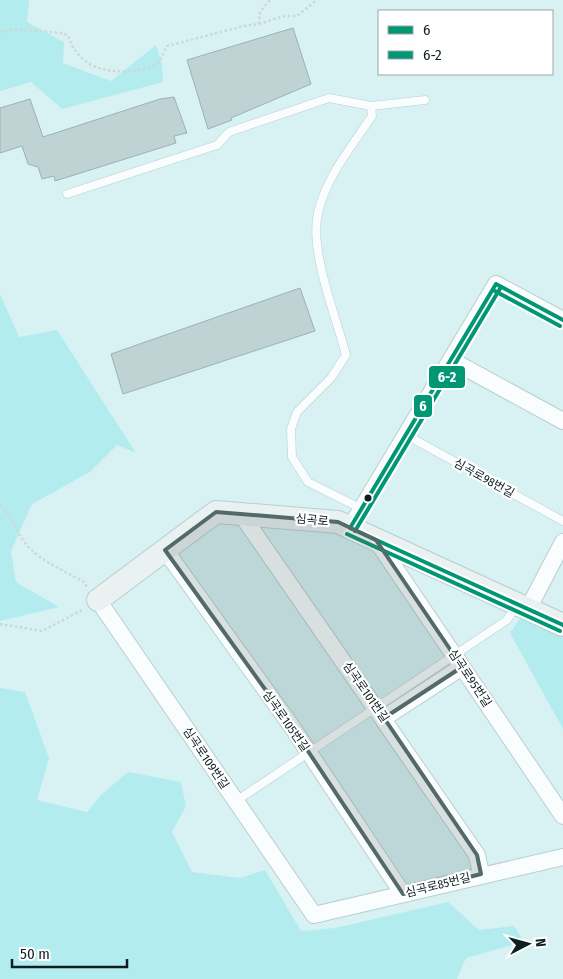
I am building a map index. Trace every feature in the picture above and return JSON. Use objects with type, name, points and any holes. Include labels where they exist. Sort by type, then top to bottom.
[{"type":"street","points":[[350,528],[496,284],[563,320]]},
{"type":"street","points":[[451,360],[563,421]]},
{"type":"street","name":"심곡로","points":[[98,600],[216,512],[338,522],[563,625]]},
{"type":"street","name":"심곡로101번길","points":[[241,514],[477,855],[481,874]]},
{"type":"street","name":"심곡로95번길","points":[[376,540],[563,816]]},
{"type":"street","points":[[523,607],[563,542]]},
{"type":"street","name":"심곡로105번길","points":[[165,550],[309,752],[403,894]]},
{"type":"street","name":"심곡로109번길","points":[[98,600],[314,915]]},
{"type":"street","points":[[380,713],[458,661]]},
{"type":"street","name":"심곡로85번길","points":[[314,915],[563,856]]},
{"type":"lane","points":[[67,194],[217,145],[229,132],[329,98],[371,106],[424,100]]},
{"type":"lane","points":[[362,509],[308,482],[292,457],[291,429],[297,412],[331,378],[346,355],[317,251],[316,231],[318,213],[326,189],[372,116],[371,106]]},
{"type":"lane","name":"심곡로98번길","points":[[406,435],[563,521]]},
{"type":"lane","points":[[458,661],[523,607]]},
{"type":"lane","points":[[236,801],[309,752],[380,713]]},
{"type":"path","points":[[259,24],[260,12],[270,0]]},
{"type":"path","points":[[0,32],[15,29],[68,35],[72,48],[90,65],[120,73],[145,69],[159,63],[166,46],[244,26],[259,24],[284,16],[297,16],[316,0]]},
{"type":"path","points":[[0,505],[6,509],[23,540],[43,560],[84,582],[98,600],[42,631],[0,624]]},
{"type":"highlighted area","points":[[216,512],[338,522],[376,540],[462,667],[384,718],[477,855],[481,874],[403,894],[290,724],[165,550]]},
{"type":"shaded area","points":[[0,0],[29,0],[27,22],[64,42],[63,63],[111,81],[156,45],[162,64],[163,82],[62,109],[31,82],[0,91]]},
{"type":"shaded area","points":[[0,294],[19,337],[57,330],[136,453],[117,445],[90,472],[32,504],[11,551],[16,582],[59,607],[0,621]]},
{"type":"shaded area","points":[[521,617],[563,636],[563,729],[510,633]]},
{"type":"shaded area","points":[[0,688],[25,692],[49,758],[37,800],[87,812],[101,795],[128,772],[181,782],[186,806],[172,832],[192,872],[240,878],[265,870],[301,931],[335,928],[448,902],[479,930],[514,926],[524,942],[466,958],[457,979],[0,979]]},
{"type":"building","points":[[293,28],[311,84],[208,129],[187,60]]},
{"type":"building","points":[[174,97],[187,133],[174,136],[176,143],[55,181],[54,176],[42,179],[38,167],[28,164],[22,146],[0,153],[0,108],[30,99],[43,137],[160,99]]},
{"type":"building","points":[[300,288],[315,331],[123,394],[111,354]]},
{"type":"transit line","name":"6","points":[[496,284],[563,320]]},
{"type":"transit line","name":"6","points":[[350,528],[496,284]]},
{"type":"transit line","name":"6-2","points":[[355,531],[501,287]]},
{"type":"transit line","name":"6-2","points":[[493,290],[560,326]]},
{"type":"transit line","name":"6","points":[[350,528],[563,625]]},
{"type":"transit line","name":"6-2","points":[[347,534],[560,631]]}]
